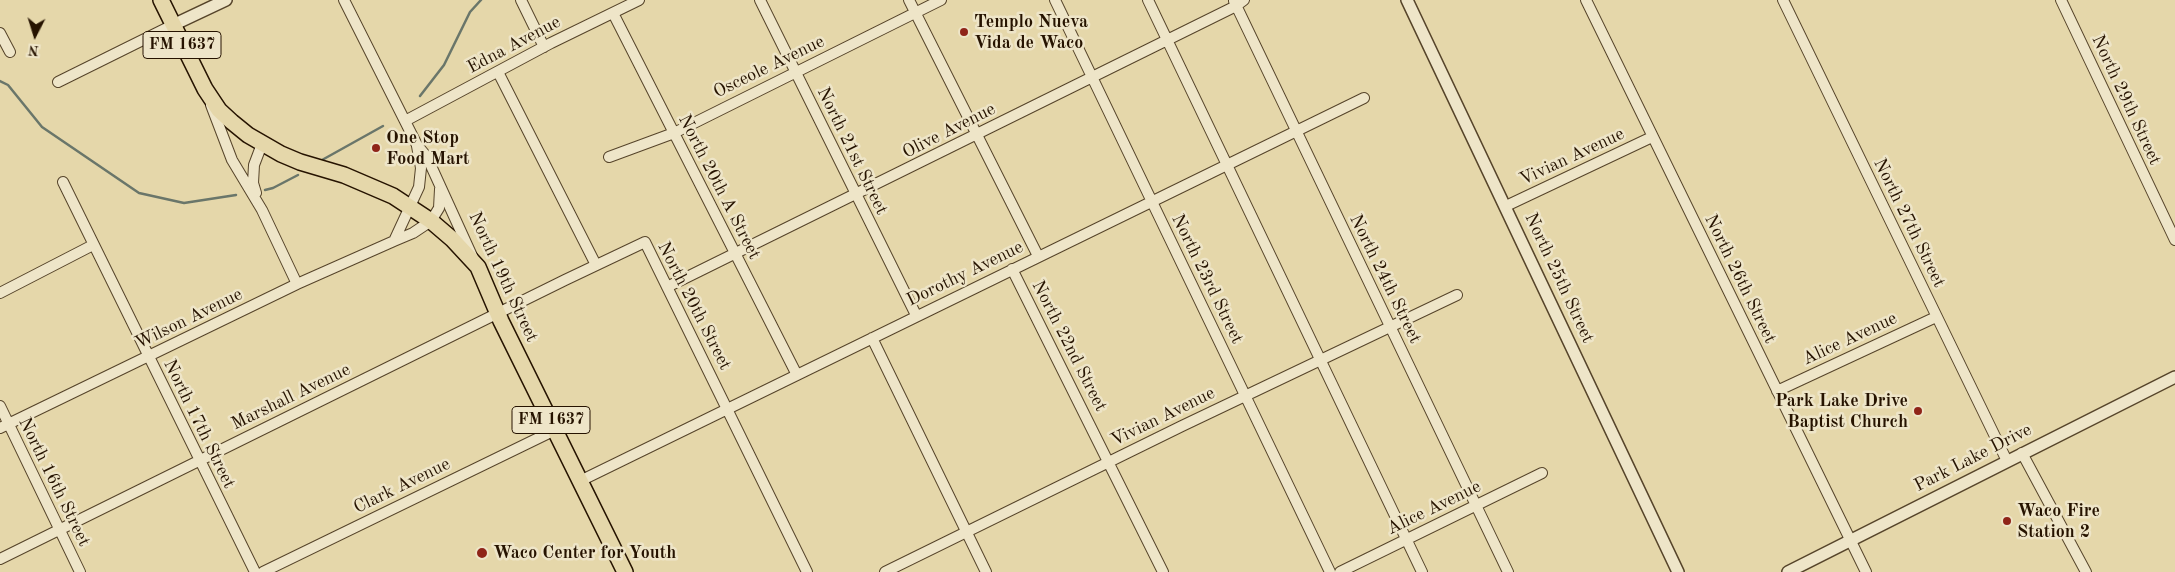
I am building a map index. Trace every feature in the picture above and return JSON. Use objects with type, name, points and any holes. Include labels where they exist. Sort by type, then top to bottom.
[{"type":"main road","name":"FM 1637","points":[[161,0],[205,89],[219,110],[262,144],[300,162],[344,175],[391,195],[430,221],[452,239],[478,267]]},
{"type":"main road","name":"North 19th Street","points":[[478,267],[498,313],[625,572]]},
{"type":"street","points":[[58,82],[226,0]]},
{"type":"street","name":"North 19th Street","points":[[344,0],[417,145],[427,157],[478,267]]},
{"type":"street","points":[[521,0],[544,47]]},
{"type":"street","name":"Edna Avenue","points":[[405,121],[544,47],[639,0]]},
{"type":"street","name":"North 21st Street","points":[[760,0],[916,316]]},
{"type":"street","name":"North 22nd Street","points":[[909,0],[1038,256]]},
{"type":"street","name":"Osceole Avenue","points":[[609,158],[674,132],[942,0]]},
{"type":"street","name":"North 23rd Street","points":[[1055,0],[1330,572]]},
{"type":"street","points":[[1148,0],[1422,572]]},
{"type":"street","name":"North 25th Street","points":[[1407,0],[1678,572]]},
{"type":"street","name":"North 26th Street","points":[[1586,0],[1866,572]]},
{"type":"street","name":"North 27th Street","points":[[1783,0],[2007,460]]},
{"type":"street","name":"North 29th Street","points":[[2061,0],[2175,240]]},
{"type":"street","name":"Olive Avenue","points":[[667,287],[856,196],[1167,40],[1238,2]]},
{"type":"street","name":"North 24th Street","points":[[1238,2],[1296,131],[1508,572]]},
{"type":"street","name":"North 20th A Street","points":[[613,13],[797,375]]},
{"type":"street","points":[[0,33],[10,52]]},
{"type":"street","points":[[498,72],[596,265]]},
{"type":"street","points":[[205,89],[232,160],[262,210],[297,284]]},
{"type":"street","name":"Dorothy Avenue","points":[[580,481],[1364,98]]},
{"type":"street","name":"Vivian Avenue","points":[[1506,206],[1652,137]]},
{"type":"street","points":[[262,144],[254,165],[253,183],[262,210]]},
{"type":"street","points":[[394,241],[419,186],[421,176],[417,145]]},
{"type":"street","name":"North 17th Street","points":[[63,182],[255,572]]},
{"type":"street","points":[[430,221],[440,203],[439,184]]},
{"type":"street","name":"Wilson Avenue","points":[[4,426],[297,284],[413,233],[430,221]]},
{"type":"street","name":"North 20th Street","points":[[596,265],[645,242],[807,572]]},
{"type":"street","points":[[0,293],[93,245]]},
{"type":"street","name":"Marshall Avenue","points":[[0,559],[596,265]]},
{"type":"street","name":"North 22nd Street","points":[[1012,269],[1163,572]]},
{"type":"street","name":"Vivian Avenue","points":[[885,572],[1457,295]]},
{"type":"street","name":"Alice Avenue","points":[[1777,392],[1936,316]]},
{"type":"street","points":[[872,338],[986,572]]},
{"type":"street","name":"Park Lake Drive","points":[[1788,572],[2175,377]]},
{"type":"street","name":"North 16th Street","points":[[0,406],[4,426],[80,572]]},
{"type":"street","name":"Clark Avenue","points":[[263,572],[555,430]]},
{"type":"street","points":[[2022,453],[2086,572]]},
{"type":"street","name":"Alice Avenue","points":[[1340,572],[1542,473]]},
{"type":"waterway","points":[[420,96],[444,65],[470,12],[481,0]]},
{"type":"waterway","points":[[0,81],[8,85],[42,127],[139,193],[184,203],[236,195]]},
{"type":"waterway","points":[[322,160],[383,126]]},
{"type":"waterway","points":[[265,190],[298,175]]},
{"type":"place","name":"Templo Nueva Vida de Waco","points":[[964,32]]},
{"type":"place","name":"One Stop Food Mart","points":[[376,148]]},
{"type":"place","name":"Park Lake Drive Baptist Church","points":[[1918,411]]},
{"type":"place","name":"Waco Fire Station 2","points":[[2007,521]]},
{"type":"place","name":"Waco Center for Youth","points":[[482,553]]}]
